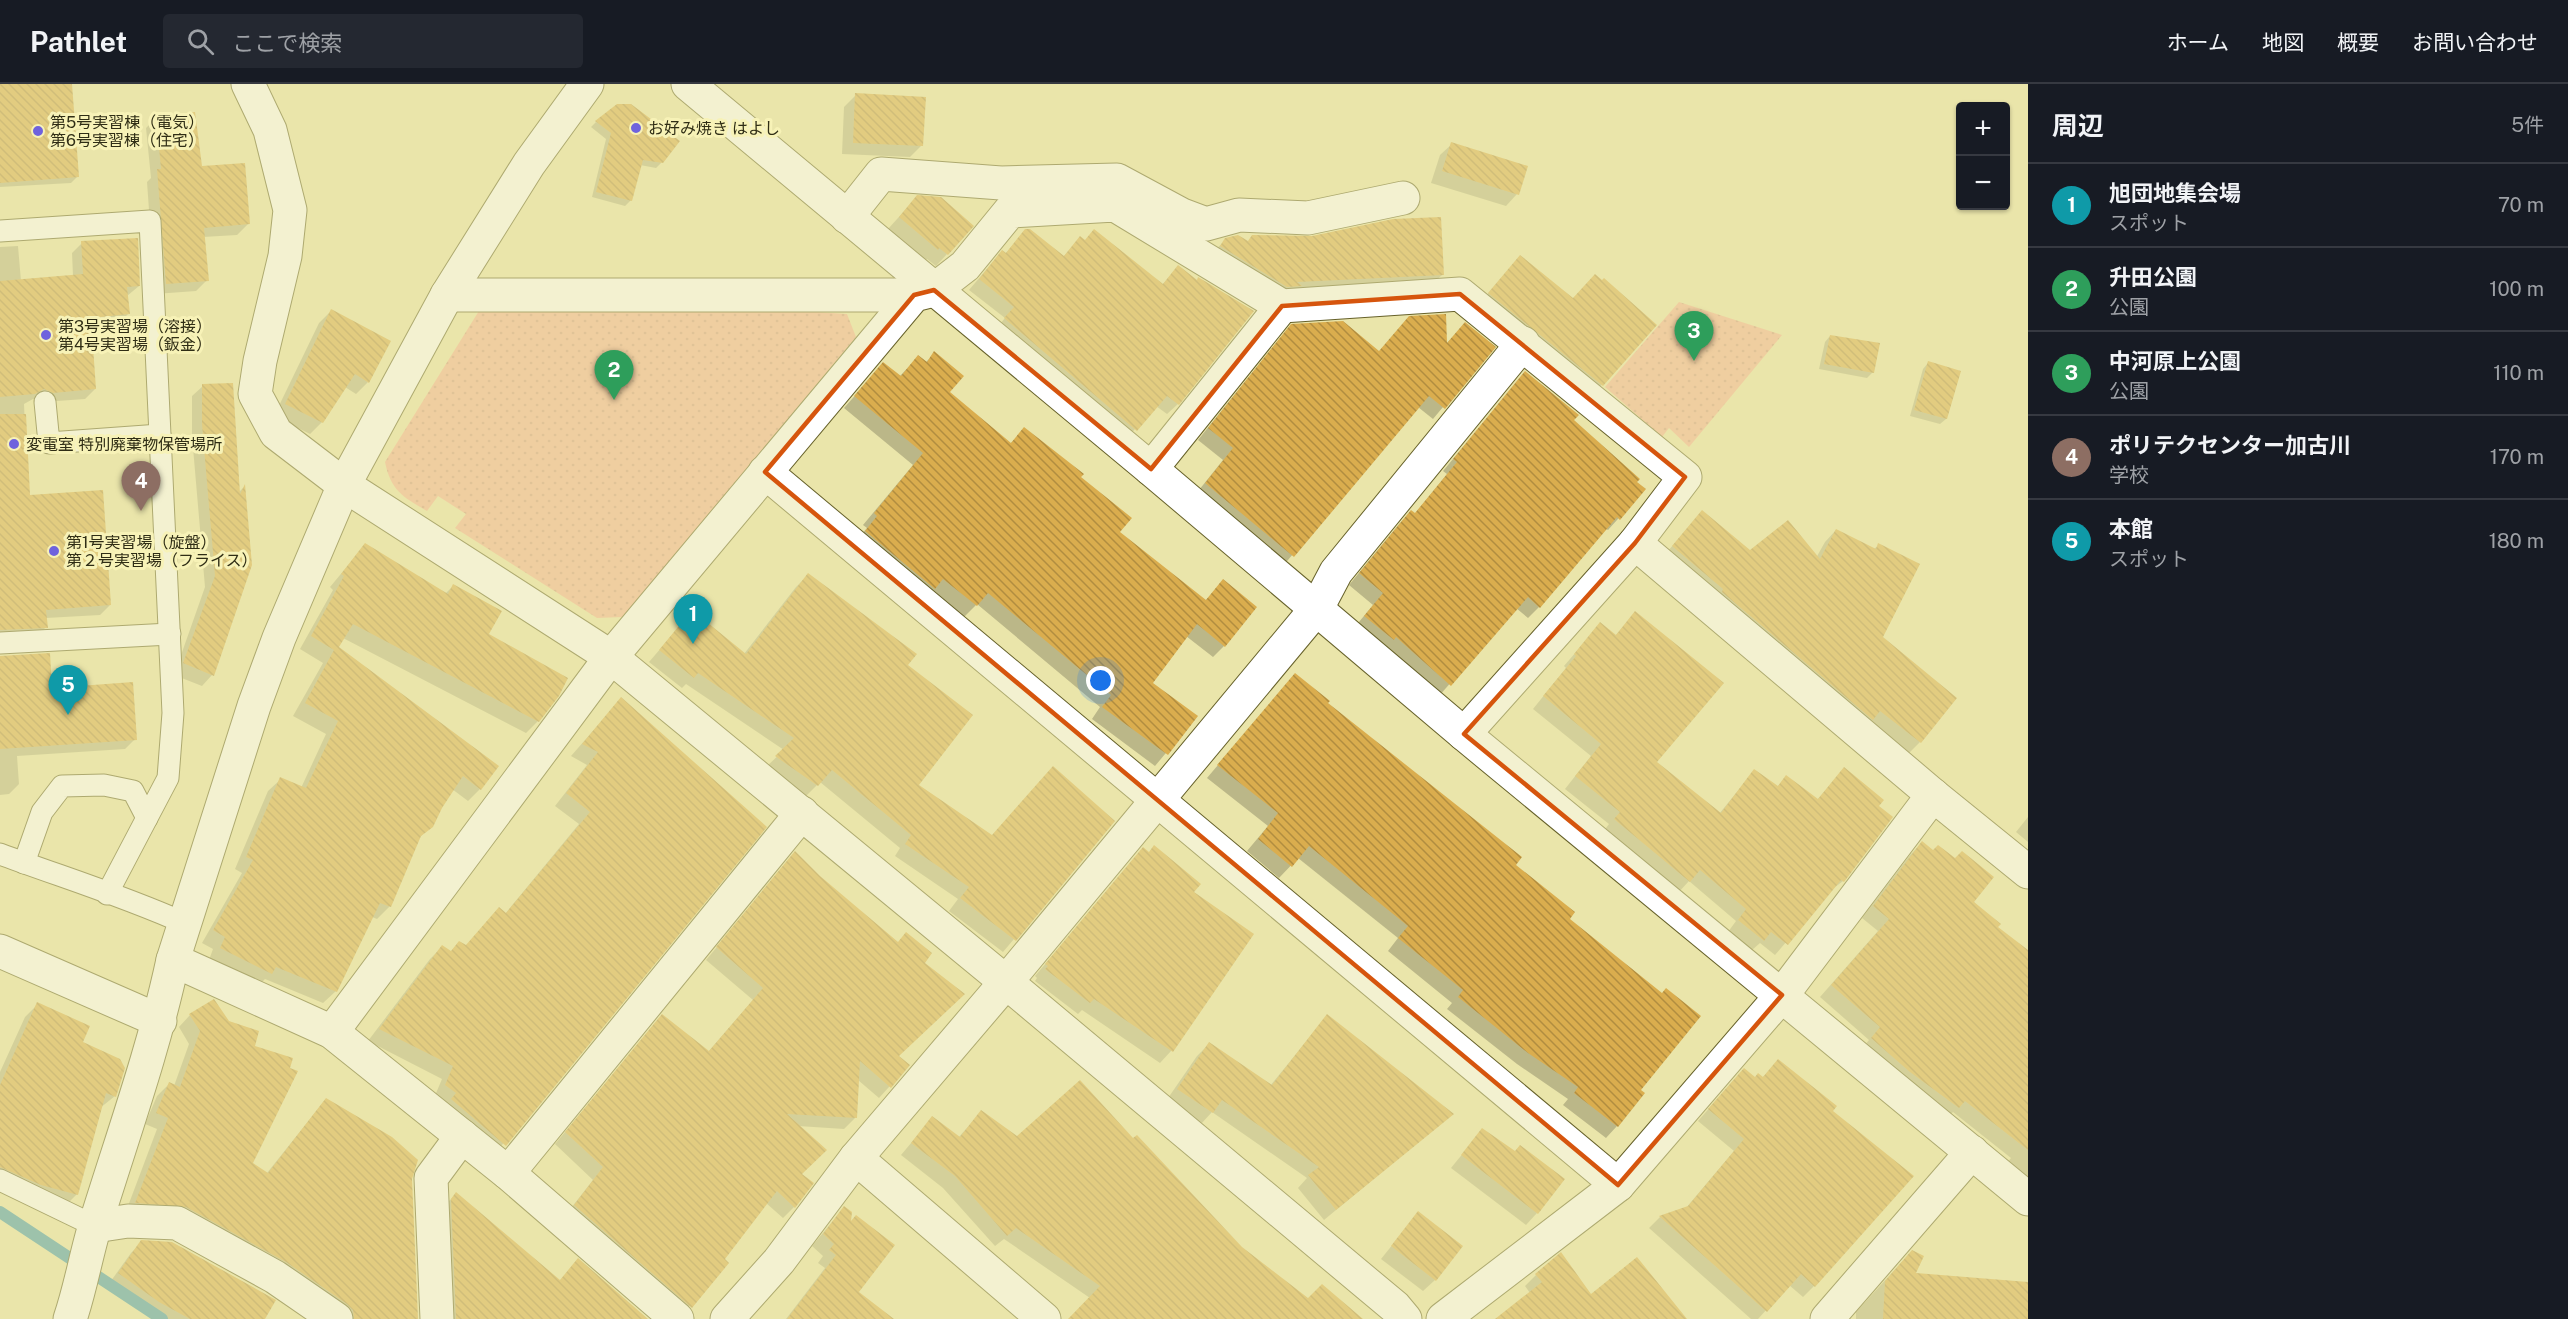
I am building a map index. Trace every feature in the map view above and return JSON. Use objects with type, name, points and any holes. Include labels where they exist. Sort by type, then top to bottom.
[{"type":"street","points":[[248,84],[270,130],[290,210],[285,256],[260,361],[255,394],[276,433],[344,484],[610,657],[1006,982],[1395,1307],[1405,1319]]},
{"type":"street","points":[[75,1306],[95,1226],[160,1021],[173,960],[184,923],[254,706],[279,638],[344,484],[447,295],[529,164],[587,84]]},
{"type":"street","points":[[688,84],[847,217],[924,292],[1152,469],[1464,734],[2028,1199]]},
{"type":"street","points":[[847,217],[881,174],[1001,183],[1117,180],[1182,215],[1206,224],[1239,215],[1308,218],[1402,198]]},
{"type":"street","points":[[332,1032],[610,657],[765,472],[924,292],[965,266],[1010,211],[1115,205],[1282,306],[1460,294],[1685,477],[1635,543],[1464,734]]},
{"type":"street","points":[[447,295],[924,292]]},
{"type":"street","points":[[1152,469],[1282,306]]},
{"type":"street","points":[[727,1319],[779,1261],[856,1158],[1006,982],[1317,608],[1336,572],[1522,343]]},
{"type":"street","points":[[765,472],[1618,1185]]},
{"type":"street","points":[[1635,543],[1933,795],[2028,872]]},
{"type":"street","points":[[1443,1319],[1618,1185],[1782,995],[1933,795]]},
{"type":"street","points":[[508,1173],[802,813]]},
{"type":"street","points":[[0,951],[160,1021]]},
{"type":"street","points":[[173,960],[332,1032],[508,1173],[677,1319]]},
{"type":"street","points":[[437,1319],[431,1178],[462,1136]]},
{"type":"street","points":[[1827,1319],[1972,1152]]},
{"type":"street","points":[[856,1158],[1039,1317]]},
{"type":"street","points":[[95,1226],[128,1221],[177,1223],[275,1277],[336,1319]]},
{"type":"lane","points":[[0,231],[150,221],[173,713],[168,778],[107,894]]},
{"type":"lane","points":[[45,402],[49,443],[160,435]]},
{"type":"lane","points":[[0,643],[170,634]]},
{"type":"lane","points":[[24,863],[42,812],[62,786],[104,784],[133,791],[147,818]]},
{"type":"lane","points":[[0,854],[107,894],[129,899],[184,923]]},
{"type":"lane","points":[[0,1180],[95,1226]]},
{"type":"highlighted area","points":[[934,290],[1151,469],[1282,306],[1460,294],[1685,477],[1635,543],[1464,734],[1782,995],[1618,1185],[765,472],[914,295]]},
{"type":"shaded area","points":[[1679,302],[1782,335],[1689,447],[1669,428],[1662,437],[1605,387]]},
{"type":"shaded area","points":[[482,306],[802,311],[847,314],[856,337],[623,617],[597,618],[455,528],[466,514],[438,496],[427,511],[411,502],[395,487],[388,472],[385,462]]},
{"type":"building","name":"第5号実習棟（電気） 第6号実習棟（住宅）","points":[[0,84],[72,84],[79,177],[0,183]]},
{"type":"building","points":[[855,93],[926,97],[923,146],[853,143]]},
{"type":"building","points":[[617,104],[631,104],[680,141],[663,163],[643,160],[632,201],[596,192],[611,133],[595,121]]},
{"type":"building","points":[[195,112],[202,166],[245,163],[250,224],[204,228],[209,281],[166,284],[157,169],[161,169],[156,116]]},
{"type":"building","points":[[1451,142],[1528,166],[1519,195],[1442,171]]},
{"type":"building","points":[[917,195],[941,197],[974,226],[948,255],[939,248],[938,250],[899,217]]},
{"type":"building","points":[[1441,217],[1444,275],[1297,282],[1302,286],[1287,287],[1220,246],[1225,238],[1238,235],[1248,241],[1252,235],[1312,236],[1393,219]]},
{"type":"building","points":[[1025,229],[1030,229],[1064,256],[1080,236],[1085,240],[1094,229],[1163,284],[1178,265],[1197,280],[1198,277],[1254,311],[1179,405],[1167,396],[1137,431],[1004,318],[1014,307],[979,279],[1002,250],[1006,253]]},
{"type":"building","name":"第3号実習場（溶接） 第4号実習場（鈑金）","points":[[138,238],[140,286],[127,287],[130,314],[91,318],[96,389],[53,393],[44,389],[35,394],[0,397],[0,281],[83,274],[81,241]]},
{"type":"building","points":[[1520,255],[1573,298],[1595,274],[1602,280],[1604,278],[1657,325],[1603,386],[1488,293]]},
{"type":"building","points":[[331,309],[391,341],[369,383],[355,374],[323,423],[285,404]]},
{"type":"building","points":[[1446,314],[1447,343],[1465,322],[1496,347],[1445,409],[1429,396],[1294,557],[1205,483],[1233,448],[1208,428],[1291,324],[1343,321],[1379,351],[1409,316]]},
{"type":"building","points":[[1830,335],[1880,343],[1874,373],[1824,364]]},
{"type":"building","points":[[934,351],[964,376],[950,392],[1011,443],[1024,427],[1084,474],[1081,477],[1132,518],[1120,532],[1206,600],[1223,579],[1257,607],[1225,647],[1197,624],[1153,683],[1198,716],[1168,755],[1102,707],[1111,695],[988,593],[977,606],[943,579],[935,589],[865,531],[877,516],[874,513],[923,453],[854,396],[883,362],[901,376],[918,355],[927,362]]},
{"type":"building","points":[[1928,361],[1961,371],[1947,419],[1914,410]]},
{"type":"building","points":[[1525,371],[1579,415],[1574,420],[1640,479],[1637,482],[1646,489],[1620,520],[1617,517],[1540,608],[1528,597],[1451,686],[1396,637],[1394,640],[1364,616],[1383,593],[1359,573],[1411,510],[1415,513],[1457,462],[1453,459]]},
{"type":"building","points":[[233,383],[240,494],[245,484],[252,565],[214,676],[183,663],[215,576],[202,424],[202,384]]},
{"type":"building","name":"第1号実習場（旋盤） 第２号実習場（フライス）","points":[[0,414],[26,414],[30,495],[103,490],[111,605],[46,610],[48,628],[0,630]]},
{"type":"building","points":[[1702,510],[1750,550],[1788,520],[1820,559],[1836,529],[1876,549],[1878,543],[1920,564],[1883,637],[1957,698],[1921,743],[1880,711],[1873,720],[1722,592],[1723,589],[1672,546]]},
{"type":"building","points":[[365,543],[448,594],[453,584],[502,611],[489,634],[568,678],[559,696],[539,722],[353,624],[339,647],[499,766],[481,790],[463,776],[442,808],[433,827],[421,836],[391,907],[380,903],[337,992],[276,967],[272,974],[220,948],[225,937],[213,930],[253,860],[246,857],[280,777],[306,788],[338,721],[305,703],[334,650],[311,636],[344,576],[341,574]]},
{"type":"building","points":[[808,573],[917,654],[908,665],[973,715],[919,785],[992,835],[1053,766],[1115,821],[1016,941],[960,898],[969,887],[905,844],[911,835],[832,770],[818,786],[775,756],[794,738],[698,673],[694,678],[659,650],[692,610],[746,654]]},
{"type":"building","points":[[1635,611],[1724,683],[1657,762],[1721,813],[1754,769],[1778,786],[1786,775],[1818,799],[1844,767],[1884,800],[1879,806],[1893,817],[1844,882],[1841,880],[1788,945],[1771,932],[1764,941],[1738,920],[1746,909],[1700,870],[1690,882],[1614,819],[1620,812],[1575,776],[1601,744],[1543,696],[1600,622],[1616,635]]},
{"type":"building","points":[[50,653],[52,688],[133,682],[137,740],[0,749],[0,656]]},
{"type":"building","points":[[1295,673],[1330,701],[1328,703],[1522,857],[1516,865],[1575,912],[1570,919],[1662,993],[1666,988],[1701,1016],[1641,1090],[1645,1093],[1618,1127],[1574,1093],[1578,1087],[1528,1053],[1458,997],[1463,990],[1398,938],[1408,926],[1309,846],[1292,867],[1258,839],[1278,813],[1217,765]]},
{"type":"building","points":[[621,697],[767,827],[506,1146],[451,1099],[456,1093],[445,1085],[453,1066],[379,1029],[442,945],[451,951],[459,941],[466,945],[499,907],[506,913],[590,812],[566,793],[598,752],[582,744]]},
{"type":"building","points":[[1922,841],[1933,850],[1938,845],[1955,858],[1962,851],[1994,877],[1974,902],[2001,924],[1998,927],[2028,950],[2028,1150],[1965,1101],[1959,1108],[1910,1072],[1871,1038],[1880,1027],[1831,985],[1889,919],[1873,906]]},
{"type":"building","points":[[1154,845],[1201,884],[1194,892],[1254,934],[1173,1052],[1094,999],[1090,1003],[1045,969],[1048,966],[1045,964],[1143,847],[1149,852]]},
{"type":"building","points":[[795,851],[820,876],[898,942],[906,932],[932,953],[925,963],[965,994],[899,1056],[910,1065],[891,1088],[860,1061],[857,1118],[787,1114],[827,1150],[802,1174],[814,1183],[795,1208],[777,1191],[725,1259],[729,1263],[692,1308],[574,1205],[603,1167],[565,1132],[662,1014],[709,1051],[763,988],[716,947]]},
{"type":"building","points":[[214,999],[229,1021],[259,1031],[255,1046],[293,1058],[290,1068],[298,1071],[253,1163],[268,1173],[326,1098],[392,1137],[418,1160],[412,1179],[418,1319],[354,1319],[353,1310],[347,1304],[286,1262],[186,1207],[135,1203],[168,1118],[156,1113],[169,1082],[180,1087],[200,1031],[189,1014]]},
{"type":"building","points":[[37,1002],[90,1026],[83,1042],[120,1059],[125,1068],[116,1097],[106,1093],[78,1195],[41,1185],[0,1167],[0,1085]]},
{"type":"building","points":[[1327,1014],[1454,1114],[1336,1210],[1308,1175],[1319,1167],[1222,1100],[1213,1113],[1177,1089],[1209,1042],[1272,1085]]},
{"type":"building","points":[[1778,1059],[1837,1106],[1833,1111],[1914,1176],[1815,1287],[1801,1274],[1767,1312],[1659,1216],[1688,1206],[1744,1139],[1708,1109],[1744,1068],[1755,1077],[1758,1073],[1763,1077]]},
{"type":"building","points":[[1080,1080],[1133,1138],[1137,1135],[1242,1247],[1308,1298],[1322,1284],[1363,1319],[1068,1319],[1100,1286],[1016,1228],[1007,1236],[955,1176],[911,1143],[932,1116],[960,1137],[981,1110],[1017,1136]]},
{"type":"building","points":[[1482,1128],[1515,1151],[1520,1145],[1565,1179],[1538,1214],[1461,1155]]},
{"type":"building","points":[[456,1192],[560,1280],[578,1258],[648,1319],[456,1319],[451,1199]]},
{"type":"building","points":[[844,1206],[852,1212],[851,1221],[856,1215],[895,1245],[859,1292],[894,1319],[787,1319],[836,1255],[829,1250],[834,1244],[823,1234]]},
{"type":"building","points":[[1418,1211],[1463,1246],[1436,1281],[1391,1246]]},
{"type":"building","points":[[141,1240],[172,1242],[276,1300],[265,1319],[190,1319],[159,1302],[118,1273]]},
{"type":"building","points":[[1912,1250],[1924,1256],[1916,1273],[2028,1282],[2028,1319],[1883,1319],[1885,1281]]},
{"type":"building","points":[[1561,1252],[1591,1294],[1637,1257],[1687,1319],[1495,1319],[1542,1282],[1535,1274]]},
{"type":"waterway","points":[[0,1212],[162,1319]]},
{"type":"place","name":"お好み焼き はよし","points":[[636,128]]},
{"type":"place","name":"第5号実習棟（電気） 第6号実習棟（住宅）","points":[[38,131]]},
{"type":"place","name":"第3号実習場（溶接） 第4号実習場（鈑金）","points":[[46,335]]},
{"type":"place","name":"中河原上公園","points":[[1694,361]]},
{"type":"place","name":"升田公園","points":[[614,400]]},
{"type":"place","name":"変電室 特別廃棄物保管場所","points":[[14,444]]},
{"type":"place","name":"ポリテクセンター加古川","points":[[141,511]]},
{"type":"place","name":"第1号実習場（旋盤） 第２号実習場（フライス）","points":[[54,551]]},
{"type":"place","name":"旭団地集会場","points":[[693,644]]},
{"type":"place","name":"本館","points":[[68,715]]}]
